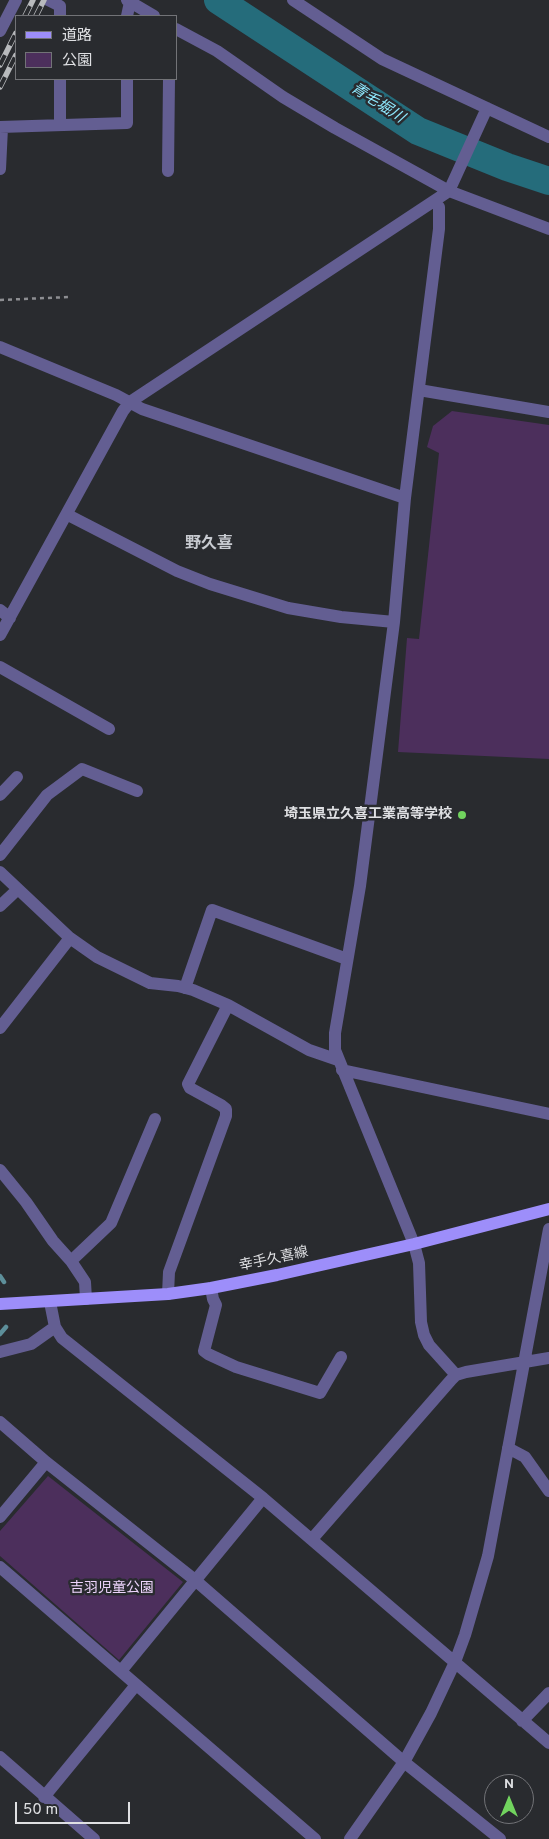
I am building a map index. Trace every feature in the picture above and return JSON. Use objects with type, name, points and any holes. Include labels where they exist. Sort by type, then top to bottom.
[{"type":"main road","name":"幸手久喜線","points":[[0,1304],[168,1294],[211,1288],[414,1244],[549,1209]]},
{"type":"street","points":[[0,31],[16,0]]},
{"type":"street","points":[[48,0],[60,6],[60,15]]},
{"type":"street","points":[[293,0],[382,59],[486,112],[549,136]]},
{"type":"street","points":[[127,15],[129,1],[152,15]]},
{"type":"street","points":[[178,30],[217,51],[298,106],[450,188],[549,229]]},
{"type":"street","points":[[60,80],[60,124]]},
{"type":"street","points":[[0,169],[1,128],[60,124],[127,123],[127,80]]},
{"type":"street","points":[[168,171],[169,80]]},
{"type":"street","points":[[0,636],[130,402],[434,201],[450,188],[486,112]]},
{"type":"street","points":[[434,201],[439,207],[440,222],[405,498],[394,622],[361,877],[335,1033],[335,1050],[420,1263],[421,1322],[424,1335],[429,1345],[456,1375]]},
{"type":"street","points":[[0,347],[151,412],[405,498]]},
{"type":"street","points":[[419,390],[549,412]]},
{"type":"street","points":[[68,514],[177,571],[210,584],[288,608],[341,617],[394,622]]},
{"type":"street","points":[[0,610],[10,618]]},
{"type":"street","points":[[0,667],[109,729]]},
{"type":"street","points":[[0,855],[47,795],[82,769],[137,791]]},
{"type":"street","points":[[0,795],[16,777]]},
{"type":"street","points":[[0,872],[70,938],[97,957],[131,975],[150,983],[185,988],[228,1004],[309,1050],[340,1065],[549,1114]]},
{"type":"street","points":[[0,906],[18,889]]},
{"type":"street","points":[[185,988],[212,910],[347,959]]},
{"type":"street","points":[[0,1028],[70,938]]},
{"type":"street","points":[[168,1294],[169,1272],[226,1116],[226,1109],[221,1104],[190,1088],[188,1084],[228,1004]]},
{"type":"street","points":[[71,1261],[111,1223],[155,1119]]},
{"type":"street","points":[[0,1170],[26,1202],[53,1241],[71,1261],[84,1282],[86,1299]]},
{"type":"street","points":[[350,1839],[404,1762],[431,1713],[455,1662],[475,1603],[488,1556],[549,1229]]},
{"type":"street","points":[[211,1288],[212,1299],[216,1305],[204,1351],[208,1354],[236,1367],[320,1393],[341,1357]]},
{"type":"street","points":[[50,1302],[55,1328],[62,1338],[263,1498],[549,1743]]},
{"type":"street","points":[[0,1352],[30,1344],[55,1328]]},
{"type":"street","points":[[312,1539],[456,1375],[549,1358]]},
{"type":"street","points":[[0,1422],[46,1462],[195,1580],[404,1762],[500,1839]]},
{"type":"street","points":[[508,1448],[524,1457],[549,1491]]},
{"type":"street","points":[[0,1517],[46,1462]]},
{"type":"street","points":[[121,1671],[263,1498]]},
{"type":"street","points":[[0,1567],[315,1839]]},
{"type":"street","points":[[44,1797],[136,1685]]},
{"type":"street","points":[[522,1721],[549,1693]]},
{"type":"street","points":[[0,1757],[94,1839]]},
{"type":"path","points":[[0,300],[69,297]]},
{"type":"green space","points":[[452,411],[549,425],[549,759],[398,752],[407,638],[419,639],[439,453],[427,447],[433,426]]},
{"type":"green space","name":"吉羽児童公園","points":[[48,1476],[183,1582],[119,1660],[0,1556],[0,1531]]},
{"type":"waterway","name":"青毛堀川","points":[[218,0],[418,131],[507,167],[549,181]]},
{"type":"waterway","points":[[0,1276],[4,1282]]},
{"type":"waterway","points":[[0,1334],[6,1327]]},
{"type":"railway","points":[[26,15],[33,0]]},
{"type":"railway","points":[[36,15],[44,0]]},
{"type":"railway","points":[[0,65],[15,35]]},
{"type":"railway","points":[[0,87],[15,57]]},
{"type":"place","name":"埼玉県立久喜工業高等学校","points":[[462,815]]},
{"type":"district","name":"野久喜","points":[[209,545]]}]
